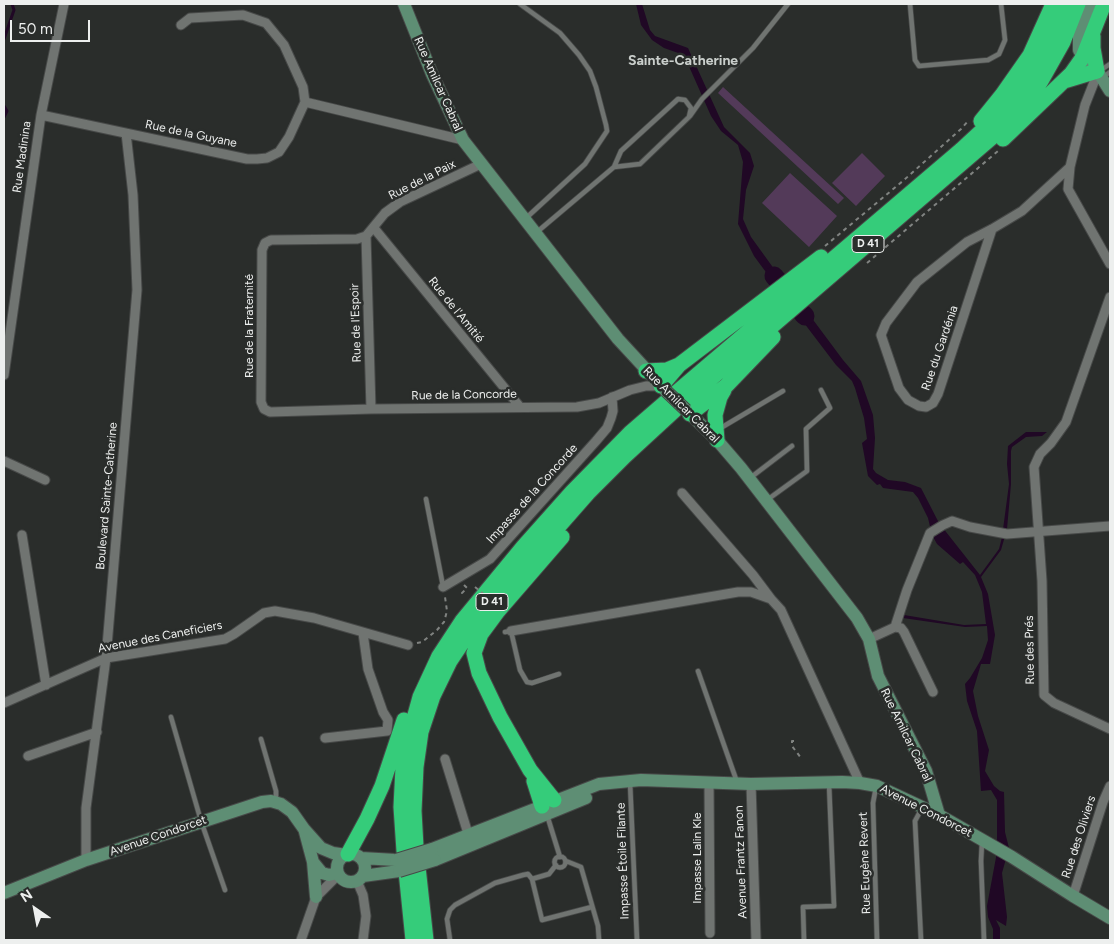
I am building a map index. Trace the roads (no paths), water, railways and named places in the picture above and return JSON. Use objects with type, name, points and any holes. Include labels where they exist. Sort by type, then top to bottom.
[{"type":"highway","points":[[908,194],[978,125],[1002,95],[1030,55],[1053,4]]},
{"type":"highway","name":"D 41","points":[[426,940],[407,861],[414,811],[416,767],[421,732],[433,696],[450,661],[480,616],[588,492],[676,402],[873,224],[961,150],[1002,112],[1031,74],[1049,45],[1065,4]]},
{"type":"highway","name":"D 41","points":[[413,940],[401,807],[403,767],[420,697],[432,669],[462,621],[523,547],[572,492],[630,433],[676,402],[908,211],[997,133],[1033,94],[1063,42],[1078,4]]},
{"type":"highway","points":[[908,211],[964,173],[1022,123],[1071,74],[1083,56],[1104,4]]},
{"type":"highway","points":[[1064,81],[1103,72],[1093,48],[1093,32]]},
{"type":"highway","points":[[717,435],[717,406],[726,386],[763,347],[818,297],[894,222]]},
{"type":"highway","points":[[646,371],[667,370],[678,365],[837,244],[873,224]]},
{"type":"highway","points":[[676,402],[678,365]]},
{"type":"highway","points":[[548,806],[500,717],[479,673],[474,652],[476,644],[498,611],[676,402],[726,386]]},
{"type":"highway","points":[[352,856],[382,786],[420,676],[431,656],[462,621]]},
{"type":"main road","name":"Rue Amilcar Cabral","points":[[404,4],[435,82],[463,140],[618,339],[676,402],[717,435],[845,602],[870,639],[878,676],[926,771],[939,815]]},
{"type":"main road","points":[[1090,4],[1080,34],[1079,46],[1083,56],[1103,72],[1110,91]]},
{"type":"main road","name":"Avenue Condorcet","points":[[360,878],[407,861],[433,855],[600,784],[630,780],[751,784],[860,783],[876,786],[939,815],[1012,857],[1110,918]]},
{"type":"main road","name":"Avenue Condorcet","points":[[4,893],[86,860],[262,802],[281,804],[292,812],[304,830],[321,848],[333,853],[407,861]]},
{"type":"main road","name":"Avenue Condorcet","points":[[304,830],[313,862],[316,897]]},
{"type":"main road","points":[[352,856],[366,866],[360,878],[348,882],[343,880],[338,874],[339,860],[352,856]]},
{"type":"main road","points":[[313,862],[322,873],[329,875],[338,874]]},
{"type":"street","name":"Rue Madinina","points":[[4,375],[41,115],[64,4]]},
{"type":"street","points":[[181,25],[190,18],[243,15],[266,23],[284,45],[302,87],[305,102],[463,140]]},
{"type":"street","points":[[1103,72],[1088,95],[1070,167],[1068,189],[1110,264]]},
{"type":"street","name":"Rue de la Guyane","points":[[41,115],[247,159],[267,158],[279,152],[289,137],[305,102]]},
{"type":"street","name":"Boulevard Sainte-Catherine","points":[[86,860],[86,808],[106,658],[137,290],[133,195],[126,133]]},
{"type":"street","name":"Rue de la Paix","points":[[366,236],[385,213],[400,202],[481,164]]},
{"type":"street","name":"Rue du Gardénia","points":[[992,229],[938,394],[934,403],[926,407],[919,406],[908,400],[899,388],[881,335],[886,323],[917,282],[967,242],[1022,211],[1070,167]]},
{"type":"street","name":"Rue de l'Amitié","points":[[374,228],[520,407]]},
{"type":"street","name":"Rue de la Fraternité","points":[[264,409],[261,402],[261,392],[262,250],[265,243],[271,240],[357,240],[366,236]]},
{"type":"street","name":"Rue de l'Espoir","points":[[366,236],[371,409]]},
{"type":"street","points":[[1040,530],[1034,467],[1040,454],[1051,443],[1066,422],[1110,297]]},
{"type":"street","name":"Rue de la Concorde","points":[[264,409],[270,412],[577,407],[599,403],[630,390],[646,386],[676,402]]},
{"type":"street","name":"Impasse de la Concorde","points":[[443,587],[490,559],[596,442],[607,428],[611,418],[613,411],[612,397]]},
{"type":"street","points":[[4,461],[45,480]]},
{"type":"street","points":[[682,493],[781,610],[860,783]]},
{"type":"street","points":[[896,627],[907,590],[930,533],[943,524],[952,521],[1004,534],[1110,526]]},
{"type":"street","name":"Rue des Prés","points":[[1040,530],[1044,695],[1054,704],[1110,729]]},
{"type":"street","points":[[22,536],[46,684]]},
{"type":"street","points":[[508,632],[746,591],[771,599]]},
{"type":"street","name":"Avenue des Caneficiers","points":[[4,703],[106,658],[224,639],[264,614],[275,611],[314,618],[408,645]]},
{"type":"street","points":[[870,639],[896,627],[901,628],[933,692]]},
{"type":"street","points":[[325,738],[387,732],[388,720],[383,712],[368,669],[362,633]]},
{"type":"street","points":[[28,756],[97,732]]},
{"type":"street","points":[[445,759],[470,840]]},
{"type":"street","name":"Impasse Lalin Kle","points":[[709,783],[710,933]]},
{"type":"street","name":"Avenue Frantz Fanon","points":[[751,784],[756,940]]},
{"type":"street","name":"Rue des Oliviers","points":[[1073,896],[1103,802],[1110,786]]},
{"type":"street","points":[[300,940],[316,897],[338,874]]},
{"type":"street","points":[[360,878],[366,916],[363,940]]},
{"type":"lane","points":[[520,4],[560,33],[590,71],[607,131],[585,164],[525,219]]},
{"type":"lane","points":[[614,167],[640,164],[689,117],[702,99],[752,48],[788,4]]},
{"type":"lane","points":[[910,4],[915,60],[919,66],[988,60],[999,54],[1005,40],[1001,4]]},
{"type":"lane","points":[[536,233],[614,167],[621,151],[678,99],[685,100],[691,108],[689,117]]},
{"type":"lane","points":[[766,501],[807,471],[806,429],[830,408],[821,390]]},
{"type":"lane","points":[[717,435],[783,391]]},
{"type":"lane","points":[[749,479],[792,446]]},
{"type":"lane","points":[[426,499],[443,587]]},
{"type":"lane","points":[[508,632],[520,670],[527,682],[532,683],[559,674]]},
{"type":"lane","points":[[698,672],[738,783]]},
{"type":"lane","points":[[171,716],[201,821],[225,890]]},
{"type":"lane","points":[[261,739],[276,791],[276,803]]},
{"type":"lane","name":"Impasse Étoile Filante","points":[[630,780],[636,940]]},
{"type":"lane","points":[[804,940],[803,907],[834,906],[829,782]]},
{"type":"lane","name":"Rue Eugène Revert","points":[[876,786],[873,803],[877,940]]},
{"type":"lane","points":[[548,806],[560,857],[580,868],[598,926],[599,940]]},
{"type":"lane","points":[[921,940],[915,821],[922,807]]},
{"type":"lane","points":[[984,841],[981,861],[984,940]]},
{"type":"lane","points":[[532,879],[549,874],[556,865],[556,859],[560,857]]},
{"type":"lane","points":[[556,865],[562,867],[566,862]]},
{"type":"lane","points":[[450,940],[447,919],[450,910],[455,904],[495,883],[528,874],[532,879],[542,920],[592,907]]},
{"type":"waterway","points":[[4,39],[14,10],[12,4]]},
{"type":"waterway","points":[[4,106],[7,111],[4,117]]},
{"type":"waterway","points":[[774,276],[779,282]]},
{"type":"district","name":"Sainte-Catherine","points":[[683,61]]}]
